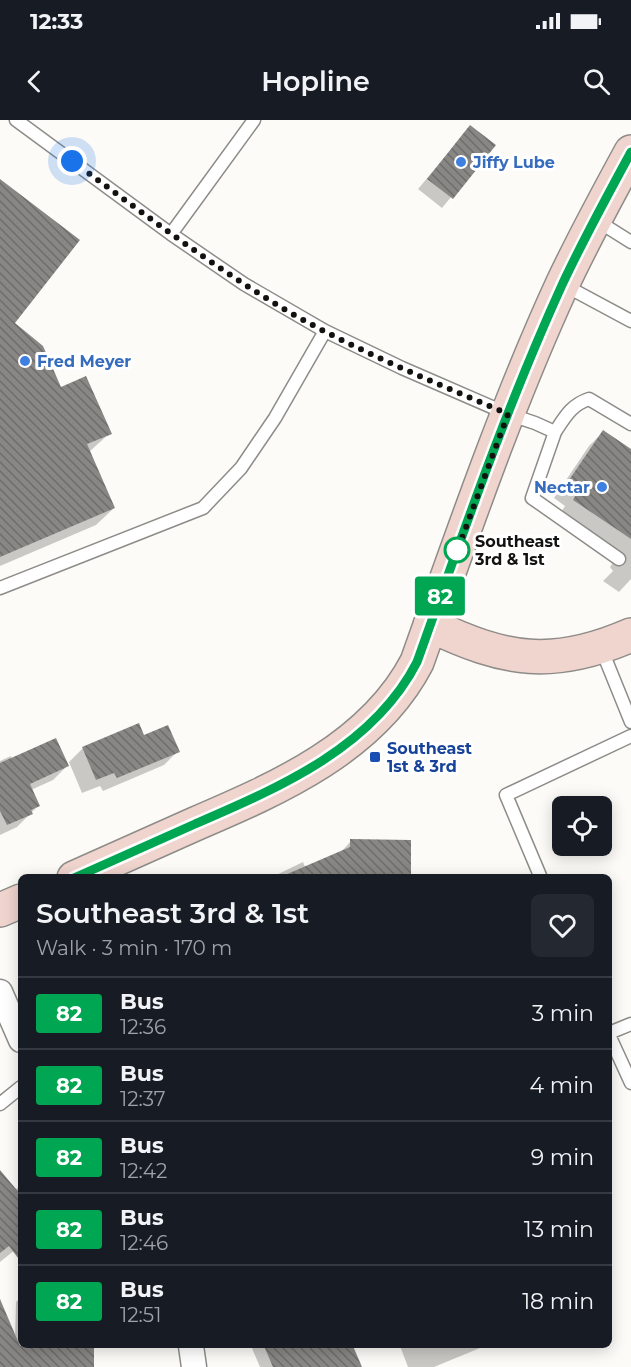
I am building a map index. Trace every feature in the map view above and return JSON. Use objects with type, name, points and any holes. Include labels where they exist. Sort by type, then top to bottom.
[{"type":"street","points":[[83,874],[265,793],[310,769],[333,754],[393,699],[417,662],[508,414],[563,284],[594,219],[631,152]]},
{"type":"street","points":[[430,626],[481,648],[540,658],[562,656],[631,635]]},
{"type":"street","points":[[0,910],[18,901]]},
{"type":"street","points":[[0,992],[18,1033]]},
{"type":"street","points":[[191,1348],[194,1367]]},
{"type":"lane","points":[[16,120],[171,234],[244,284],[325,332],[402,369],[555,432]]},
{"type":"lane","points":[[171,234],[254,120]]},
{"type":"lane","points":[[594,219],[631,242]]},
{"type":"lane","points":[[563,284],[631,321]]},
{"type":"lane","points":[[0,588],[203,508],[241,468],[275,418],[325,332]]},
{"type":"lane","points":[[619,558],[532,498],[555,432],[569,410],[578,402],[589,399],[631,424]]},
{"type":"lane","points":[[601,646],[631,722]]},
{"type":"lane","points":[[539,874],[506,795],[631,736]]},
{"type":"lane","points":[[612,1033],[631,1024]]},
{"type":"lane","points":[[612,1041],[631,1083]]},
{"type":"lane","points":[[0,1104],[18,1089]]},
{"type":"building","name":"Jiffy Lube","points":[[470,125],[496,145],[453,199],[427,179]]},
{"type":"building","name":"Fred Meyer","points":[[0,179],[80,240],[15,323],[43,346],[61,387],[86,376],[112,434],[87,444],[115,508],[0,557]]},
{"type":"building","name":"Nectar","points":[[603,430],[631,449],[631,539],[573,500],[578,491],[567,483]]},
{"type":"building","points":[[139,723],[144,735],[168,725],[180,752],[117,778],[114,773],[96,780],[82,747]]},
{"type":"building","points":[[56,738],[69,766],[30,784],[40,806],[31,810],[33,814],[7,825],[0,811],[0,763]]},
{"type":"building","points":[[350,839],[411,840],[411,874],[287,874],[350,847]]},
{"type":"building","points":[[0,1170],[18,1191],[18,1258],[9,1246],[0,1253]]},
{"type":"building","points":[[0,1299],[18,1341],[18,1348],[94,1348],[94,1367],[0,1367]]},
{"type":"building","points":[[265,1348],[354,1348],[362,1367],[273,1367]]},
{"type":"bus line","name":"82","points":[[83,874],[282,785],[333,754],[393,699],[417,662],[508,414],[542,331],[594,219],[631,152]]},
{"type":"place","name":"Jiffy Lube","points":[[461,162]]},
{"type":"place","name":"Fred Meyer","points":[[25,361]]},
{"type":"place","name":"Nectar","points":[[602,487]]},
{"type":"place","name":"Southeast 3rd & 1st","points":[[457,550]]},
{"type":"place","name":"Southeast 1st & 3rd","points":[[375,757]]},
{"type":"route","points":[[72,161],[244,284],[325,332],[402,369],[508,414],[456,554],[457,550]]}]
